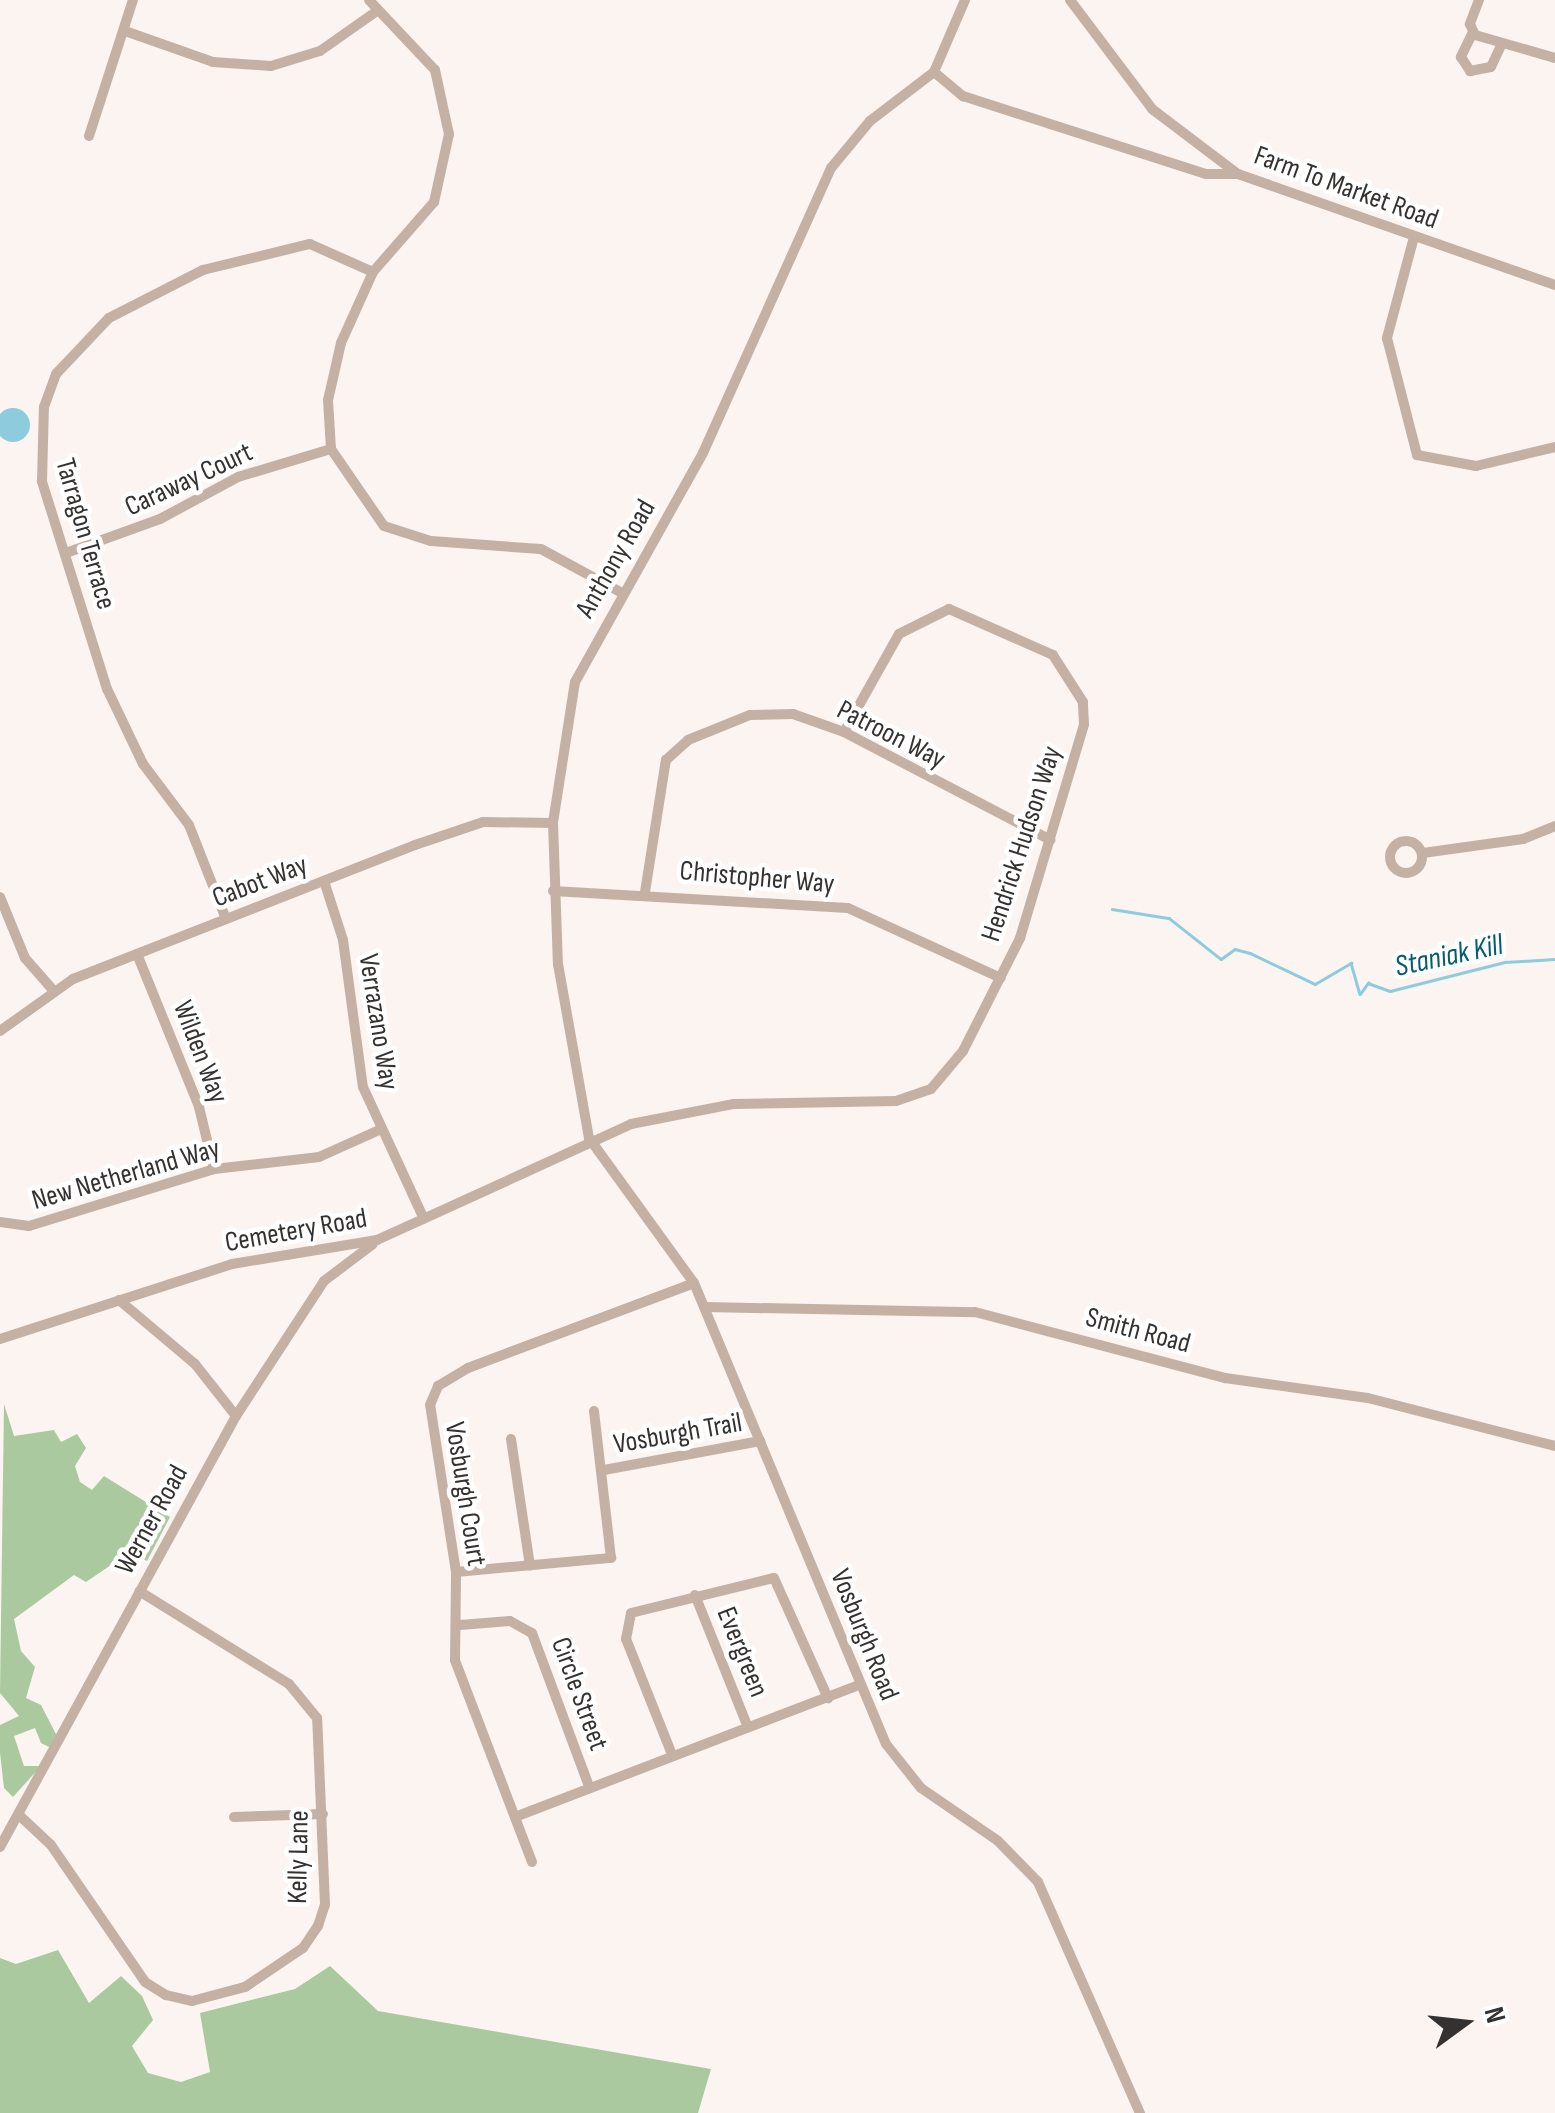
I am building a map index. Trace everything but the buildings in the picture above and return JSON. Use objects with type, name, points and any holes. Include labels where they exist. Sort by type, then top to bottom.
[{"type":"street","points":[[89,136],[133,0]]},
{"type":"street","points":[[369,0],[435,70],[449,134],[434,202],[373,272],[335,364],[331,449],[384,526],[442,542],[540,550],[622,593]]},
{"type":"street","name":"Anthony Road","points":[[588,1138],[567,1041],[553,891],[553,823],[564,718],[622,593],[703,453],[831,168],[870,121],[934,72],[965,0]]},
{"type":"street","name":"Farm To Market Road","points":[[1070,0],[1152,109],[1238,174],[1555,286]]},
{"type":"street","points":[[1479,0],[1473,32],[1461,57],[1470,71],[1491,66],[1500,46]]},
{"type":"street","points":[[125,32],[213,62],[271,66],[320,51],[377,11]]},
{"type":"street","points":[[1473,32],[1500,46],[1555,58]]},
{"type":"street","points":[[934,72],[963,96],[1206,174],[1238,174]]},
{"type":"street","points":[[1414,236],[1387,338],[1418,457],[1476,466],[1555,448]]},
{"type":"street","name":"Tarragon Terrace","points":[[226,919],[189,825],[120,724],[38,452],[56,374],[85,339],[128,306],[188,277],[288,244],[332,249],[373,272]]},
{"type":"street","name":"Caraway Court","points":[[66,552],[160,520],[238,477],[331,449]]},
{"type":"street","name":"Hendrick Hudson Way","points":[[588,1138],[734,1104],[916,1096],[954,1066],[1000,978],[1051,840],[1085,714],[1076,685],[1053,655],[964,611],[931,613],[899,634],[844,732]]},
{"type":"street","name":"Patroon Way","points":[[645,892],[656,791],[672,752],[750,715],[793,714],[844,732],[1051,840]]},
{"type":"street","name":"Cabot Way","points":[[0,1031],[52,989],[324,881],[483,822],[553,823]]},
{"type":"street","points":[[1423,852],[1523,839],[1555,826]]},
{"type":"street","name":"Verrazano Way","points":[[324,881],[343,940],[363,1086],[424,1219]]},
{"type":"street","name":"Christopher Way","points":[[553,891],[645,892],[848,908],[1000,978]]},
{"type":"street","points":[[0,897],[25,958],[52,989]]},
{"type":"street","name":"Wilden Way","points":[[137,954],[199,1108],[214,1169]]},
{"type":"street","name":"New Netherland Way","points":[[0,1222],[47,1222],[214,1169],[319,1157],[380,1130]]},
{"type":"street","name":"Cemetery Road","points":[[0,1339],[282,1252],[377,1240],[588,1138]]},
{"type":"street","name":"Vosburgh Road","points":[[588,1138],[694,1283],[886,1744],[920,1788],[998,1841],[1038,1882],[1140,2113]]},
{"type":"street","name":"Werner Road","points":[[0,1847],[236,1416],[324,1282],[377,1240]]},
{"type":"street","name":"Vosburgh Court","points":[[532,1862],[459,1675],[456,1572],[429,1434],[438,1386],[694,1283]]},
{"type":"street","points":[[119,1300],[195,1364],[236,1416]]},
{"type":"street","name":"Smith Road","points":[[704,1306],[975,1312],[1226,1378],[1368,1398],[1555,1446]]},
{"type":"street","name":"Vosburgh Trail","points":[[456,1572],[611,1558],[604,1470],[594,1411]]},
{"type":"street","points":[[511,1439],[530,1566]]},
{"type":"street","name":"Vosburgh Trail","points":[[604,1470],[760,1442]]},
{"type":"street","points":[[671,1752],[623,1626],[631,1614],[695,1596],[780,1581],[828,1698]]},
{"type":"street","name":"Kelly Lane","points":[[20,1816],[51,1845],[145,1982],[192,2001],[245,1987],[303,1948],[325,1905],[322,1743],[305,1699],[139,1591]]},
{"type":"street","name":"Evergreen","points":[[695,1596],[748,1725]]},
{"type":"street","name":"Circle Street","points":[[460,1625],[517,1622],[532,1634],[589,1786]]},
{"type":"street","points":[[515,1816],[671,1752],[859,1685]]},
{"type":"street","points":[[234,1817],[323,1814]]},
{"type":"green space","points":[[4,1404],[14,1436],[54,1430],[61,1442],[77,1434],[86,1448],[75,1466],[80,1482],[92,1490],[104,1476],[170,1517],[147,1561],[130,1552],[86,1582],[74,1575],[14,1619],[21,1651],[35,1667],[26,1698],[41,1705],[59,1740],[53,1749],[41,1743],[35,1728],[14,1736],[24,1766],[41,1766],[13,1797],[4,1788],[0,1753],[0,1725],[19,1716],[0,1693]]},
{"type":"green space","points":[[58,1950],[89,2003],[121,1976],[142,1996],[153,2020],[132,2046],[148,2073],[181,2082],[210,2072],[200,2013],[295,1989],[330,1966],[378,2011],[711,2069],[698,2113],[0,2113],[0,1958],[16,1964]]},
{"type":"water","points":[[13,408],[25,413],[30,425],[25,437],[13,442],[1,437],[-4,425],[1,413]]},
{"type":"waterway","name":"Staniak Kill","points":[[1112,909],[1169,918],[1221,959],[1235,949],[1315,984],[1351,963],[1360,994],[1368,983],[1390,991],[1505,962],[1555,959]]}]
